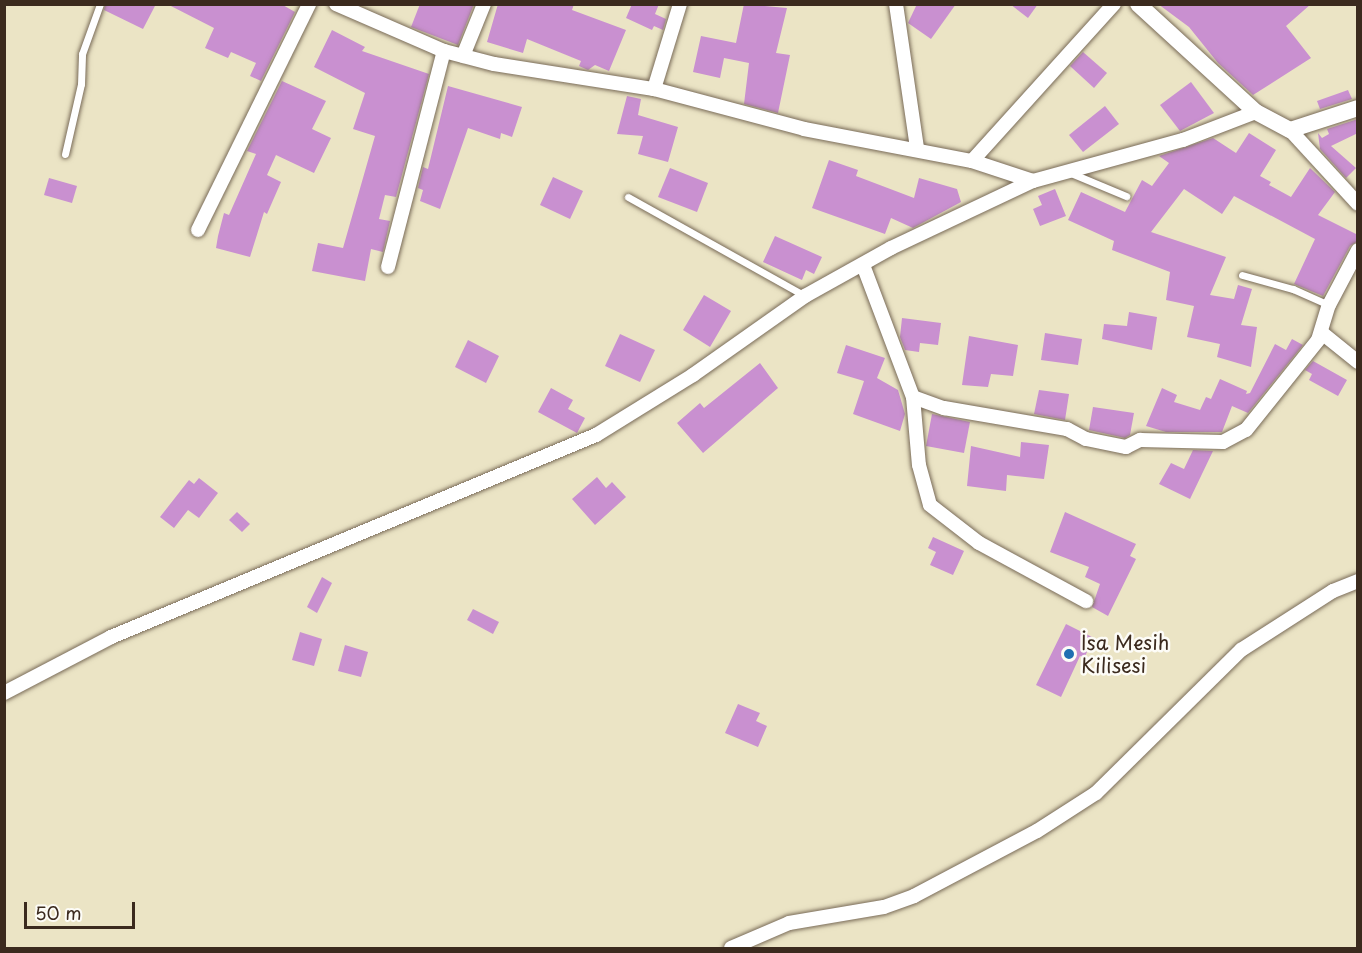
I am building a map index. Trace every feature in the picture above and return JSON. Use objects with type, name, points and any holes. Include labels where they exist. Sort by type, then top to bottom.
[{"type":"street","points":[[198,230],[309,4]]},
{"type":"street","points":[[336,4],[444,51],[494,64],[654,89],[804,129],[917,148],[972,161],[1033,181]]},
{"type":"street","points":[[463,56],[484,4]]},
{"type":"street","points":[[654,89],[680,4]]},
{"type":"street","points":[[896,4],[917,148]]},
{"type":"street","points":[[972,161],[1114,4]]},
{"type":"street","points":[[1138,4],[1256,112],[1290,130],[1358,204]]},
{"type":"street","points":[[388,267],[444,51]]},
{"type":"street","points":[[1290,130],[1358,108]]},
{"type":"street","points":[[4,693],[111,637],[596,435],[693,375],[805,296],[1033,181],[1183,140],[1256,112]]},
{"type":"street","points":[[913,397],[944,408],[1067,429],[1086,439],[1126,447],[1156,440],[1222,442],[1246,430],[1322,333],[1329,305],[1358,250]]},
{"type":"street","points":[[863,265],[913,397],[919,465],[930,505],[979,543],[1086,601]]},
{"type":"street","points":[[1322,333],[1358,362]]},
{"type":"street","points":[[732,948],[789,923],[884,907],[914,896],[1037,831],[1096,793],[1241,650],[1333,591],[1358,581]]},
{"type":"lane","points":[[65,154],[81,84],[82,54],[100,4]]},
{"type":"lane","points":[[1068,172],[1126,196]]},
{"type":"lane","points":[[628,197],[805,296]]},
{"type":"lane","points":[[1242,275],[1293,289],[1329,305]]},
{"type":"building","points":[[105,4],[156,4],[143,29],[104,10]]},
{"type":"building","points":[[167,4],[281,4],[295,12],[261,81],[250,76],[256,63],[231,52],[228,58],[205,48],[214,28]]},
{"type":"building","points":[[420,4],[474,4],[458,45],[411,27]]},
{"type":"building","points":[[498,4],[574,4],[572,10],[626,30],[609,71],[595,65],[588,70],[579,66],[581,61],[527,39],[523,53],[487,42]]},
{"type":"building","points":[[632,4],[659,4],[655,14],[666,19],[663,30],[654,26],[652,30],[626,18]]},
{"type":"building","points":[[744,4],[787,8],[776,53],[790,55],[778,113],[744,104],[749,63],[724,58],[720,78],[693,72],[701,36],[736,43]]},
{"type":"building","points":[[917,4],[956,4],[931,39],[908,23]]},
{"type":"building","points":[[1010,4],[1038,4],[1028,18]]},
{"type":"building","points":[[1158,4],[1311,4],[1286,26],[1311,58],[1253,95],[1218,63],[1189,27]]},
{"type":"building","points":[[332,30],[365,47],[362,51],[429,74],[396,197],[385,195],[379,219],[390,221],[383,252],[371,249],[365,281],[312,271],[318,243],[343,248],[375,136],[353,129],[365,93],[314,67]]},
{"type":"building","points":[[1083,52],[1107,73],[1094,88],[1070,66]]},
{"type":"building","points":[[282,81],[326,101],[312,129],[331,138],[314,173],[276,155],[267,175],[281,182],[267,214],[264,212],[250,257],[216,248],[224,213],[229,215],[256,154],[247,151]]},
{"type":"building","points":[[1191,82],[1214,113],[1180,131],[1160,105]]},
{"type":"building","points":[[448,86],[522,107],[512,137],[501,133],[500,139],[468,128],[440,209],[420,201],[423,190],[418,188],[423,167],[428,169]]},
{"type":"building","points":[[1348,90],[1352,99],[1320,109],[1317,101]]},
{"type":"building","points":[[627,96],[641,99],[638,115],[678,127],[668,162],[638,154],[643,136],[617,134]]},
{"type":"building","points":[[1105,106],[1119,124],[1083,152],[1069,135]]},
{"type":"building","points":[[1358,119],[1358,133],[1331,146],[1356,168],[1346,178],[1320,149],[1318,133],[1322,138],[1329,134],[1327,129]]},
{"type":"building","points":[[1249,133],[1276,150],[1260,176],[1271,182],[1269,185],[1291,197],[1310,168],[1335,192],[1318,215],[1358,235],[1358,241],[1350,246],[1323,296],[1294,284],[1315,239],[1234,196],[1222,214],[1184,189],[1151,232],[1226,257],[1210,295],[1234,299],[1238,285],[1252,289],[1241,325],[1257,327],[1251,367],[1217,357],[1220,344],[1187,337],[1194,306],[1166,300],[1170,272],[1112,250],[1114,241],[1068,220],[1081,192],[1125,212],[1142,180],[1152,186],[1169,163],[1159,156],[1213,138],[1236,153]]},
{"type":"building","points":[[829,160],[858,170],[856,176],[914,198],[919,178],[957,189],[961,202],[913,228],[891,218],[885,234],[812,208]]},
{"type":"building","points":[[670,168],[708,183],[697,212],[658,197]]},
{"type":"building","points":[[553,177],[583,191],[570,219],[540,205]]},
{"type":"building","points":[[49,178],[77,186],[72,203],[44,195]]},
{"type":"building","points":[[1055,189],[1066,216],[1040,226],[1033,209],[1042,205],[1038,196]]},
{"type":"building","points":[[775,236],[822,257],[814,274],[806,270],[802,280],[763,262]]},
{"type":"building","points":[[704,295],[731,311],[710,347],[683,330]]},
{"type":"building","points":[[1129,312],[1157,317],[1152,350],[1102,339],[1104,324],[1127,326]]},
{"type":"building","points":[[902,318],[941,323],[938,345],[920,343],[919,352],[905,350],[900,337]]},
{"type":"building","points":[[1045,333],[1082,339],[1078,365],[1041,360]]},
{"type":"building","points":[[620,334],[655,350],[640,382],[605,366]]},
{"type":"building","points":[[969,336],[1018,345],[1013,376],[991,374],[988,387],[962,385]]},
{"type":"building","points":[[1292,339],[1303,345],[1248,413],[1232,406],[1222,432],[1166,432],[1146,426],[1162,388],[1177,395],[1174,402],[1200,410],[1206,397],[1211,399],[1220,379],[1247,391],[1246,394],[1250,393],[1275,344],[1286,350]]},
{"type":"building","points":[[468,340],[499,356],[486,383],[455,367]]},
{"type":"building","points":[[846,345],[885,358],[877,378],[898,390],[905,414],[900,431],[853,414],[864,381],[837,373]]},
{"type":"building","points":[[1313,361],[1347,380],[1338,396],[1309,380],[1312,374],[1305,370]]},
{"type":"building","points":[[760,363],[778,388],[703,453],[677,423],[700,403],[704,408]]},
{"type":"building","points":[[551,388],[573,400],[568,409],[585,418],[577,433],[538,412]]},
{"type":"building","points":[[1039,390],[1069,394],[1065,420],[1034,414]]},
{"type":"building","points":[[1093,407],[1134,413],[1130,435],[1125,438],[1089,430]]},
{"type":"building","points":[[932,414],[970,422],[964,453],[926,446]]},
{"type":"building","points":[[1021,442],[1049,445],[1044,479],[1007,475],[1006,491],[967,486],[971,446],[1020,457]]},
{"type":"building","points":[[1193,450],[1213,451],[1190,499],[1159,484],[1171,463],[1184,469]]},
{"type":"building","points":[[597,477],[606,488],[612,482],[626,497],[595,525],[572,499]]},
{"type":"building","points":[[199,478],[218,493],[199,518],[188,510],[174,528],[160,517],[189,480],[194,484]]},
{"type":"building","points":[[237,512],[250,524],[242,532],[229,520]]},
{"type":"building","points":[[1065,512],[1136,544],[1130,556],[1136,559],[1108,616],[1092,607],[1100,584],[1085,577],[1089,567],[1050,552]]},
{"type":"building","points":[[933,537],[964,551],[953,575],[930,565],[936,552],[928,548]]},
{"type":"building","points":[[322,577],[332,583],[317,613],[307,607]]},
{"type":"building","points":[[473,609],[499,622],[493,634],[467,620]]},
{"type":"building","points":[[1066,624],[1094,638],[1084,658],[1080,656],[1061,697],[1036,685]]},
{"type":"building","points":[[300,632],[322,639],[314,666],[292,660]]},
{"type":"building","points":[[345,645],[368,652],[361,677],[338,671]]},
{"type":"building","points":[[738,704],[760,713],[756,721],[767,726],[758,747],[725,733]]},
{"type":"place","name":"İsa Mesih Kilisesi","points":[[1069,654]]}]
